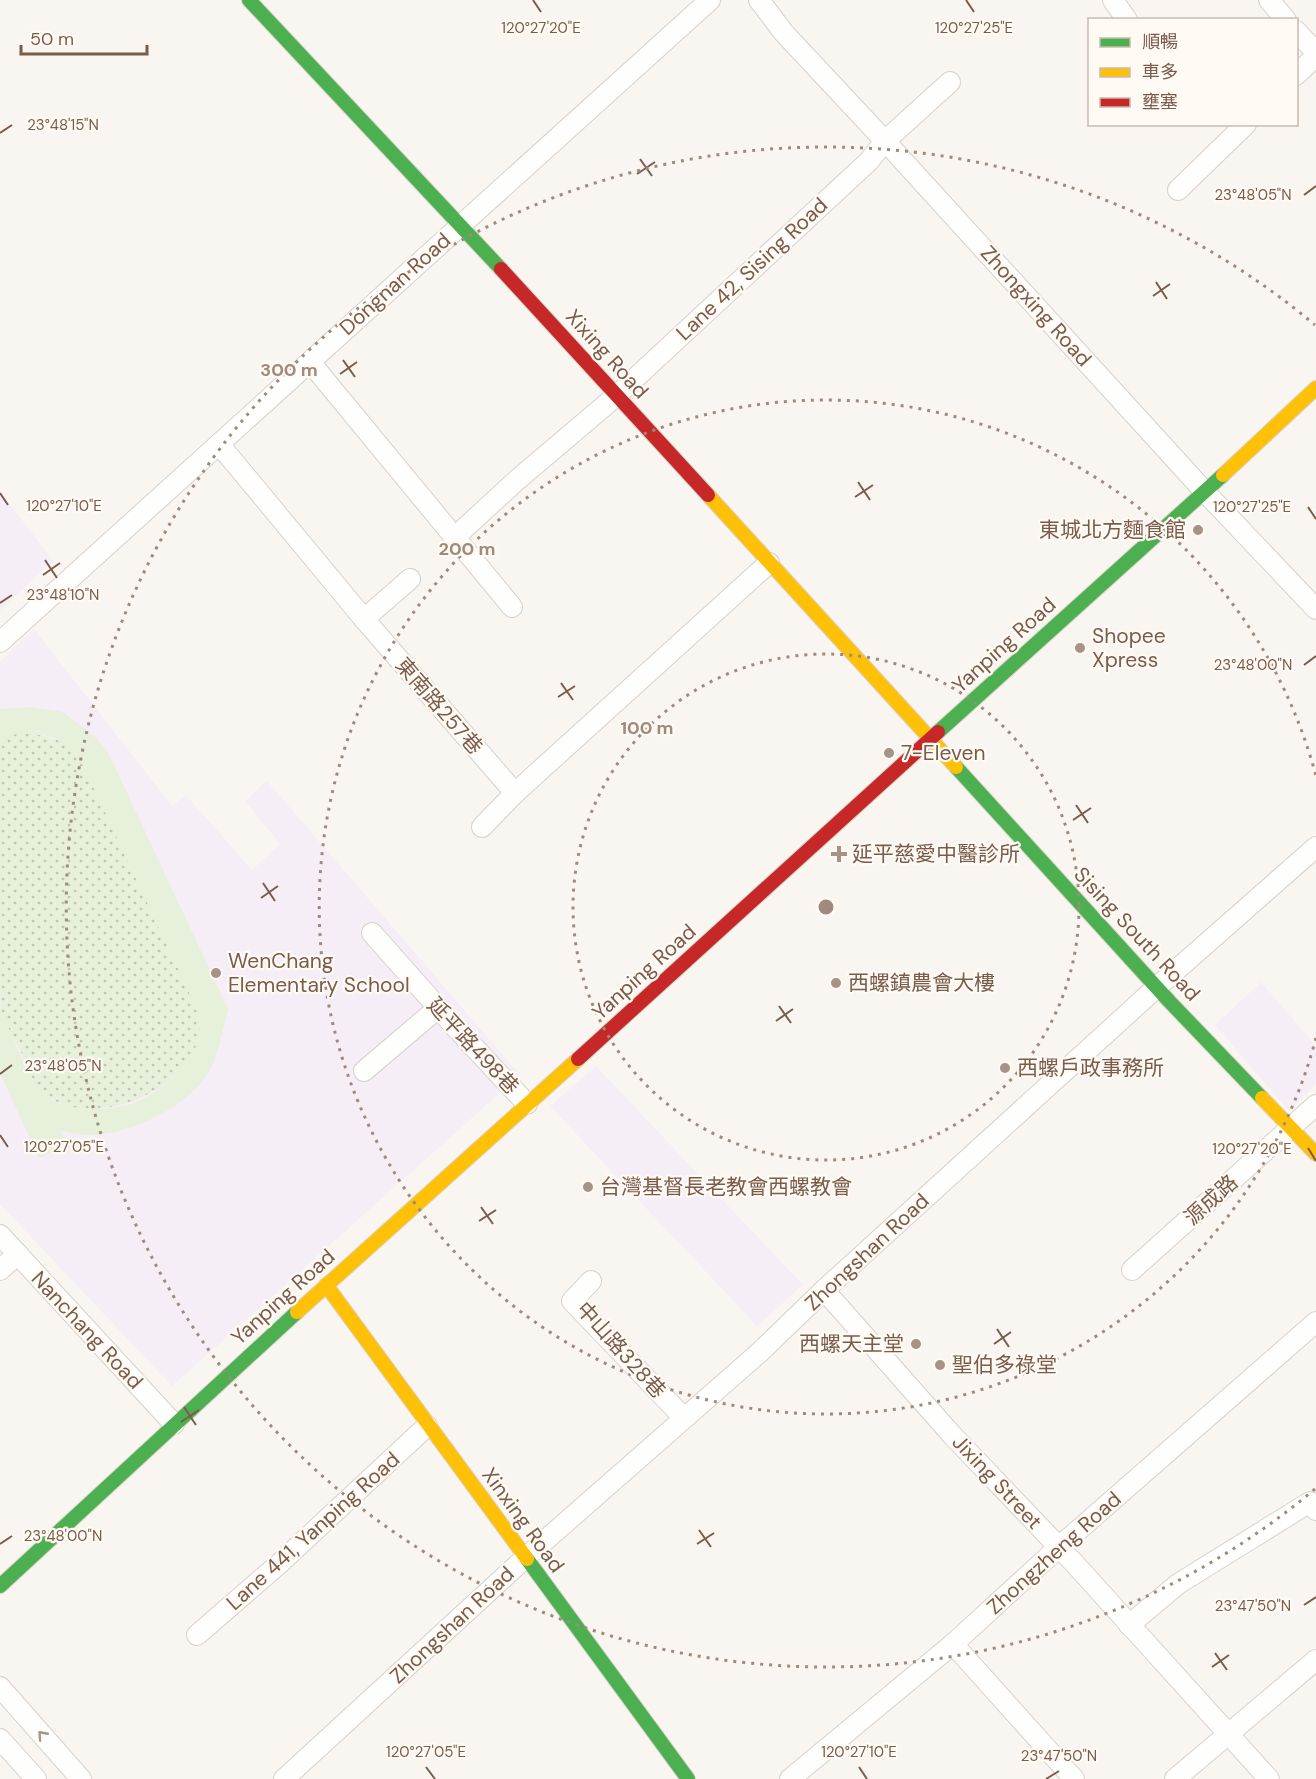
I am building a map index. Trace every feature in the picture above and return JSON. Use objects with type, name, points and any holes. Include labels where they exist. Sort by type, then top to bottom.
[{"type":"street","name":"Xixing Road","points":[[249,0],[461,225],[931,739]]},
{"type":"street","name":"Dongnan Road","points":[[0,642],[710,0]]},
{"type":"street","name":"Zhongxing Road","points":[[759,0],[784,33],[1205,492],[1316,609]]},
{"type":"street","points":[[1113,0],[1126,18]]},
{"type":"street","points":[[1269,0],[1284,18]]},
{"type":"street","points":[[1298,33],[1316,54],[1298,73]]},
{"type":"street","name":"Lane 42, Sising Road","points":[[454,538],[616,396],[869,161],[885,141],[950,81]]},
{"type":"street","points":[[1178,190],[1236,127]]},
{"type":"street","points":[[310,362],[512,607]]},
{"type":"street","name":"Yanping Road","points":[[0,1586],[326,1285],[693,957],[1205,492],[1316,388]]},
{"type":"street","name":"東南路257巷","points":[[219,444],[364,619],[515,793]]},
{"type":"street","points":[[482,827],[515,793],[769,563]]},
{"type":"street","points":[[364,619],[410,579]]},
{"type":"street","name":"Sising South Road","points":[[931,739],[1157,987],[1316,1154]]},
{"type":"street","name":"Zhongshan Road","points":[[284,1779],[525,1558],[760,1352],[824,1290],[1157,987],[1316,847]]},
{"type":"street","name":"延平路498巷","points":[[372,933],[527,1104]]},
{"type":"street","points":[[364,1071],[438,1008]]},
{"type":"street","name":"源成路","points":[[1132,1270],[1316,1105]]},
{"type":"street","name":"Nanchang Road","points":[[0,1235],[174,1424]]},
{"type":"street","points":[[0,1270],[18,1254]]},
{"type":"street","name":"中山路328巷","points":[[591,1281],[572,1301],[684,1419]]},
{"type":"street","name":"Xinxing Road","points":[[326,1285],[427,1426],[688,1779]]},
{"type":"street","name":"Jixing Street","points":[[824,1290],[952,1435],[1059,1547],[1269,1779]]},
{"type":"street","name":"Zhongzheng Road","points":[[790,1779],[953,1644],[1059,1547],[1316,1322]]},
{"type":"street","name":"Lane 441, Yanping Road","points":[[197,1635],[280,1563],[427,1426]]},
{"type":"street","points":[[1130,1625],[1178,1584],[1313,1506]]},
{"type":"street","points":[[953,1644],[1074,1779]]},
{"type":"street","points":[[1175,1779],[1316,1660]]},
{"type":"street","points":[[0,1687],[81,1779]]},
{"type":"street","points":[[0,1739],[36,1779]]},
{"type":"shaded area","points":[[0,491],[53,561],[0,610]]},
{"type":"shaded area","name":"WenChang Elementary School","points":[[34,629],[172,806],[186,795],[252,870],[280,844],[245,801],[267,781],[520,1075],[172,1386],[0,1204],[0,662]]},
{"type":"shaded area","points":[[1261,982],[1316,1046],[1316,1084],[1289,1111],[1215,1025]]},
{"type":"shaded area","points":[[596,1066],[803,1285],[757,1326],[550,1106]]},
{"type":"green space","points":[[31,707],[63,712],[94,736],[107,750],[228,1009],[210,1070],[189,1095],[159,1115],[125,1129],[89,1135],[61,1131],[67,1145],[39,1158],[0,1073],[0,1008],[28,1070],[43,1092],[56,1102],[86,1109],[133,1103],[152,1094],[175,1076],[193,1054],[200,1028],[199,1014],[80,758],[62,742],[48,736],[23,734],[0,737],[0,709]]},
{"type":"green space","points":[[13,734],[36,734],[61,741],[80,758],[199,1014],[198,1040],[186,1063],[165,1083],[139,1098],[110,1107],[81,1108],[55,1101],[33,1080],[1,1009],[0,737]]},
{"type":"traffic: fast","points":[[249,0],[501,269]]},
{"type":"traffic: fast","points":[[938,732],[1223,475]]},
{"type":"traffic: fast","points":[[956,767],[1169,1001],[1262,1098]]},
{"type":"traffic: fast","points":[[0,1586],[297,1312]]},
{"type":"traffic: fast","points":[[527,1559],[688,1779]]},
{"type":"traffic: slow","points":[[1223,475],[1316,388]]},
{"type":"traffic: slow","points":[[708,495],[956,767]]},
{"type":"traffic: slow","points":[[297,1312],[578,1059]]},
{"type":"traffic: slow","points":[[1262,1098],[1316,1154]]},
{"type":"traffic: slow","points":[[326,1285],[527,1559]]},
{"type":"traffic: jam","points":[[501,269],[708,495]]},
{"type":"traffic: jam","points":[[578,1059],[938,732]]},
{"type":"place","name":"東城北方麵食館","points":[[1198,530]]},
{"type":"place","name":"Shopee Xpress","points":[[1080,648]]},
{"type":"place","name":"7-Eleven","points":[[889,753]]},
{"type":"place","name":"延平慈愛中醫診所","points":[[839,854]]},
{"type":"place","name":"WenChang Elementary School","points":[[216,973]]},
{"type":"place","name":"西螺鎮農會大樓","points":[[836,983]]},
{"type":"place","name":"西螺戶政事務所","points":[[1005,1068]]},
{"type":"place","name":"台灣基督長老教會西螺教會","points":[[588,1187]]},
{"type":"place","name":"西螺天主堂","points":[[916,1344]]},
{"type":"place","name":"聖伯多祿堂","points":[[940,1365]]}]
